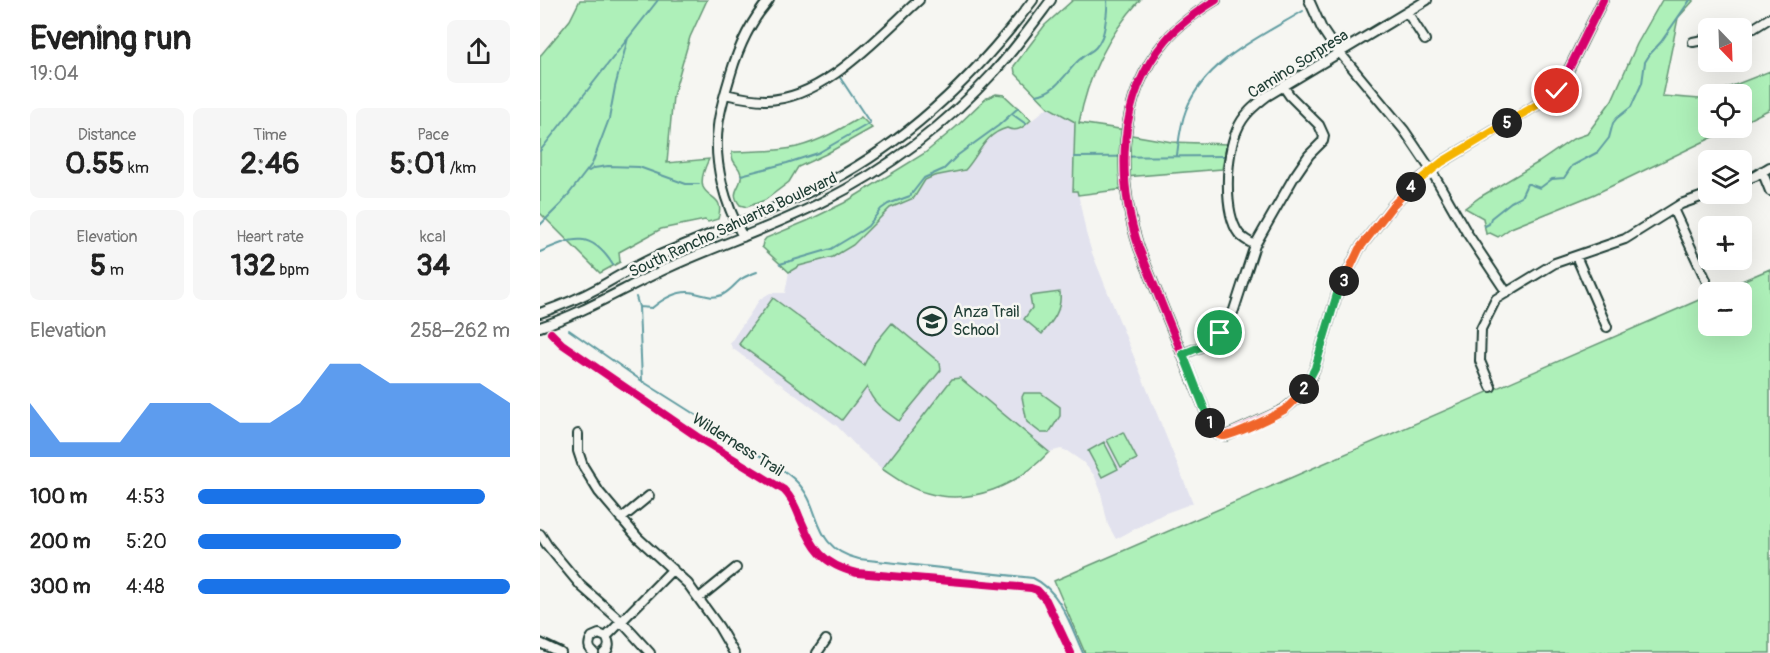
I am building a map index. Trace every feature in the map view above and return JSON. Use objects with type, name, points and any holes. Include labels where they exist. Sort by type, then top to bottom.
[{"type":"street","points":[[743,237],[727,203],[720,177],[718,126],[737,54],[753,22],[769,0]]},
{"type":"street","points":[[725,94],[746,99],[766,100],[804,91],[855,58],[919,0]]},
{"type":"street","name":"South Rancho Sahuarita Boulevard","points":[[540,313],[584,295],[654,257],[790,201],[831,181],[868,158],[942,102],[984,61],[1033,0]]},
{"type":"street","name":"South Rancho Sahuarita Boulevard","points":[[540,327],[581,312],[650,276],[824,201],[873,173],[938,126],[995,71],[1051,0]]},
{"type":"street","points":[[1216,0],[1178,28],[1166,40],[1145,70],[1131,106],[1125,142],[1125,184],[1132,226],[1139,248],[1210,423],[1215,433],[1221,436],[1235,433],[1283,410],[1298,398],[1315,368],[1337,294],[1359,249],[1393,205],[1418,180],[1463,148],[1557,91],[1603,0]]},
{"type":"street","points":[[1309,0],[1322,29],[1339,53],[1404,130],[1431,170],[1467,233],[1507,292]]},
{"type":"street","name":"Camino Sorpresa","points":[[1255,245],[1238,233],[1231,217],[1228,190],[1234,138],[1242,120],[1267,96],[1427,0]]},
{"type":"street","points":[[1407,12],[1425,40]]},
{"type":"street","points":[[1752,28],[1770,18]]},
{"type":"street","points":[[1693,42],[1698,41]]},
{"type":"street","points":[[1183,354],[1214,339],[1227,324],[1234,310],[1255,245],[1282,196],[1309,155],[1323,141],[1324,136],[1319,125],[1283,86]]},
{"type":"street","points":[[1752,176],[1770,167]]},
{"type":"street","points":[[1762,171],[1770,190]]},
{"type":"street","points":[[1491,387],[1480,361],[1481,329],[1496,299],[1555,263],[1625,239],[1681,204],[1698,198]]},
{"type":"street","points":[[1673,209],[1706,280]]},
{"type":"street","points":[[1576,256],[1607,327]]},
{"type":"street","points":[[578,434],[578,451],[583,466],[599,492],[638,538],[673,569],[699,598],[734,653]]},
{"type":"street","points":[[621,519],[649,496]]},
{"type":"street","points":[[540,534],[582,586],[621,621],[650,653]]},
{"type":"street","points":[[699,598],[736,568]]},
{"type":"street","points":[[606,637],[673,569]]},
{"type":"street","points":[[592,653],[589,645],[592,637],[599,634],[606,637],[609,644],[609,648],[604,653]]},
{"type":"street","points":[[818,653],[826,640]]},
{"type":"street","points":[[540,643],[561,653]]},
{"type":"shaded area","name":"Anza Trail School","points":[[1048,107],[1075,122],[1072,187],[1078,193],[1092,253],[1193,503],[1163,514],[1116,539],[1108,525],[1100,489],[1094,475],[1083,462],[1067,451],[1061,449],[1049,452],[1020,478],[992,491],[965,497],[927,493],[913,488],[882,469],[837,426],[732,348],[730,343],[760,299],[770,293],[785,293],[789,272],[799,266],[843,252],[858,241],[890,208],[914,198],[925,180],[934,176],[961,172],[967,168],[979,148],[993,134],[1007,128],[1020,130]]},
{"type":"green space","points":[[580,0],[707,0],[690,37],[673,96],[667,163],[709,159],[703,173],[702,184],[718,202],[720,212],[718,219],[661,229],[619,252],[620,262],[600,273],[540,213],[540,56],[570,20]]},
{"type":"green space","points":[[1073,0],[1140,0],[1118,27],[1101,57],[1088,88],[1079,123],[1126,130],[1126,134],[1172,142],[1227,144],[1222,169],[1125,177],[1125,189],[1078,195],[1077,191],[1073,191],[1075,122],[1048,107],[1015,73],[1014,66],[1045,25]]},
{"type":"green space","points":[[1662,0],[1694,0],[1678,18],[1662,96],[1698,99],[1698,138],[1711,138],[1595,194],[1511,228],[1498,237],[1490,233],[1486,234],[1483,218],[1465,208],[1573,139],[1587,134],[1612,100],[1637,44]]},
{"type":"green space","points":[[1770,71],[1770,109],[1752,118],[1752,84],[1737,84]]},
{"type":"green space","points":[[996,94],[1004,95],[1031,120],[1020,128],[1014,130],[1007,128],[993,135],[965,170],[925,180],[914,198],[890,208],[853,245],[833,257],[799,266],[789,272],[762,247],[766,238],[844,203],[925,153],[985,99]]},
{"type":"green space","points":[[861,117],[872,128],[798,167],[789,182],[765,200],[747,207],[740,205],[735,196],[741,174],[732,152],[773,151],[797,147],[822,138]]},
{"type":"green space","points":[[1770,269],[1770,653],[1085,653],[1054,581],[1698,300],[1698,336],[1752,336],[1752,282],[1739,282]]},
{"type":"green space","points":[[1060,292],[1058,310],[1042,334],[1024,319],[1032,308],[1030,296]]},
{"type":"green space","points":[[773,298],[864,365],[874,345],[892,323],[940,363],[941,370],[899,421],[876,403],[867,387],[842,420],[739,344]]},
{"type":"green space","points":[[960,378],[1049,452],[1037,464],[1009,483],[993,490],[961,497],[944,496],[915,489],[882,469],[952,379]]},
{"type":"green space","points":[[1024,393],[1041,393],[1060,407],[1060,416],[1049,433],[1041,433],[1027,422],[1022,397]]},
{"type":"green space","points":[[1123,432],[1137,459],[1121,467],[1107,440]]},
{"type":"green space","points":[[1104,442],[1118,469],[1102,477],[1088,451]]},
{"type":"waterway","points":[[540,151],[658,0]]},
{"type":"waterway","points":[[1036,95],[1055,86],[1079,60],[1097,46],[1104,29],[1107,0]]},
{"type":"waterway","points":[[1485,226],[1489,224],[1491,218],[1521,197],[1527,184],[1540,188],[1552,179],[1564,178],[1572,166],[1598,152],[1609,138],[1613,123],[1631,107],[1642,83],[1645,62],[1690,0]]},
{"type":"waterway","points":[[1177,155],[1186,110],[1206,78],[1236,52],[1303,11]]},
{"type":"waterway","points":[[540,225],[562,203],[592,164],[609,119],[628,38]]},
{"type":"waterway","points":[[741,175],[818,153],[870,123],[839,76]]},
{"type":"waterway","points":[[780,264],[831,249],[861,231],[868,226],[881,209],[910,196],[924,178],[944,169],[958,155],[998,126],[1018,108]]},
{"type":"waterway","points":[[1012,114],[1026,124]]},
{"type":"waterway","points":[[1074,157],[1228,156]]},
{"type":"waterway","points":[[589,171],[608,166],[639,167],[686,184],[699,184]]},
{"type":"waterway","points":[[540,252],[572,240],[581,240],[597,246],[613,265]]},
{"type":"waterway","points":[[639,307],[652,308],[666,298],[683,292],[711,297],[722,295],[742,279],[757,272]]},
{"type":"waterway","points":[[636,297],[639,307],[642,381],[791,476],[805,492],[819,526],[832,546],[859,559],[1033,578],[1043,584],[1058,601],[1083,653]]},
{"type":"waterway","points":[[569,330],[642,381]]},
{"type":"cycle path","points":[[1216,0],[1177,28],[1150,63],[1138,87],[1130,113],[1125,167],[1127,194],[1139,248],[1210,423],[1215,433],[1226,436],[1283,410],[1298,398],[1315,368],[1337,294],[1359,249],[1393,205],[1418,180],[1442,162],[1557,91],[1603,0]]},
{"type":"cycle path","name":"Wilderness Trail","points":[[551,333],[562,344],[699,438],[784,490],[793,503],[810,539],[827,560],[845,570],[857,573],[1037,590],[1046,600],[1071,653]]},
{"type":"place","name":"Anza Trail School","points":[[932,321]]},
{"type":"route","points":[[1220,333],[1205,345],[1183,354],[1215,433],[1226,436],[1283,410],[1298,398],[1315,368],[1337,294],[1359,249],[1393,205],[1418,180],[1442,162],[1557,91]]}]
